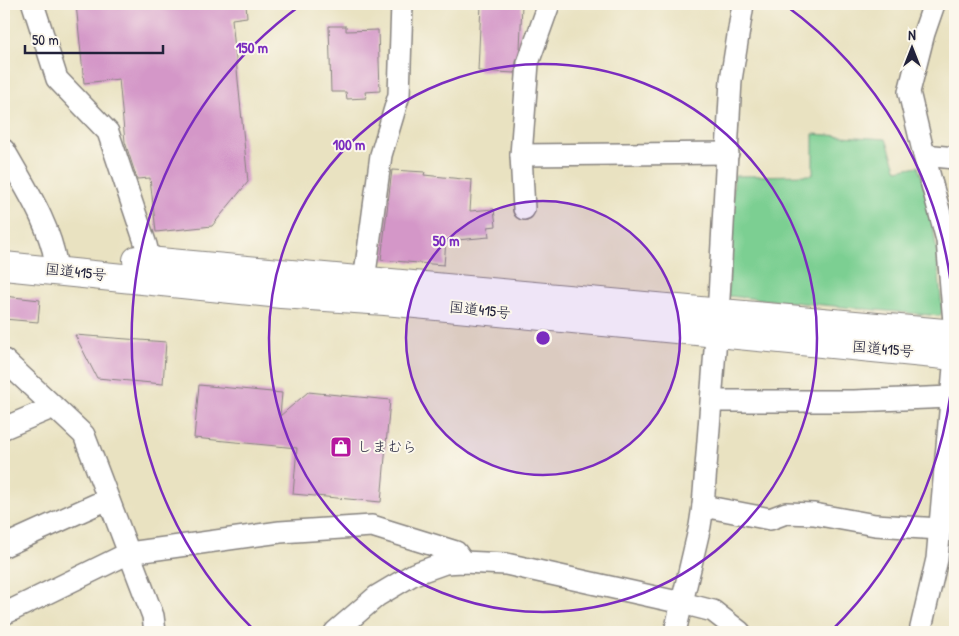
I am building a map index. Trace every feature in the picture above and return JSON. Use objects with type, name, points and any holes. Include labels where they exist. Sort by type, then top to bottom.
[{"type":"highway","name":"国道415号","points":[[4,248],[56,261],[152,271],[281,294],[364,290],[717,323],[955,356]]},
{"type":"highway","name":"国道415号","points":[[4,266],[56,261]]},
{"type":"highway","name":"国道415号","points":[[717,323],[955,334]]},
{"type":"street","points":[[33,4],[57,79],[108,132],[152,271]]},
{"type":"street","points":[[364,290],[381,155],[399,95],[402,4]]},
{"type":"street","points":[[524,210],[521,155],[528,63],[549,4]]},
{"type":"street","points":[[675,632],[703,506],[712,401],[731,80],[743,4]]},
{"type":"street","points":[[920,632],[937,559],[955,356],[955,334],[947,240],[909,92],[924,33],[934,4]]},
{"type":"street","points":[[4,150],[36,206],[56,261]]},
{"type":"street","points":[[521,155],[728,153]]},
{"type":"street","points":[[924,155],[955,158]]},
{"type":"street","points":[[4,360],[84,435],[153,616],[155,632]]},
{"type":"street","points":[[712,401],[854,401],[951,397]]},
{"type":"street","points":[[4,428],[54,407]]},
{"type":"street","points":[[4,546],[108,499]]},
{"type":"street","points":[[703,506],[770,519],[786,513],[814,514],[875,525],[940,529]]},
{"type":"street","points":[[4,614],[129,552],[280,532],[372,526],[456,552],[463,562]]},
{"type":"street","points":[[335,632],[377,596],[414,574],[444,564],[463,562],[506,564],[682,603],[713,611],[740,632]]},
{"type":"green space","points":[[813,134],[886,139],[897,170],[918,166],[924,184],[935,238],[942,311],[940,316],[728,296],[734,176],[813,175]]},
{"type":"building","points":[[76,4],[246,4],[247,17],[232,19],[248,182],[212,226],[156,232],[150,178],[137,179],[125,142],[119,79],[84,83]]},
{"type":"building","points":[[481,4],[522,4],[520,49],[515,73],[478,71]]},
{"type":"building","points":[[329,26],[346,26],[346,31],[378,30],[380,91],[365,92],[366,98],[347,99],[346,92],[331,92]]},
{"type":"building","points":[[392,170],[425,172],[424,175],[472,180],[470,211],[494,209],[496,226],[488,227],[489,237],[446,241],[444,265],[381,260]]},
{"type":"building","points":[[4,296],[40,300],[38,322],[4,319]]},
{"type":"building","points":[[75,335],[166,342],[163,384],[97,378]]},
{"type":"building","name":"しまむら","points":[[199,385],[282,393],[280,416],[308,392],[390,400],[381,502],[293,494],[297,448],[194,438]]},
{"type":"place","name":"しまむら","points":[[341,447]]}]
